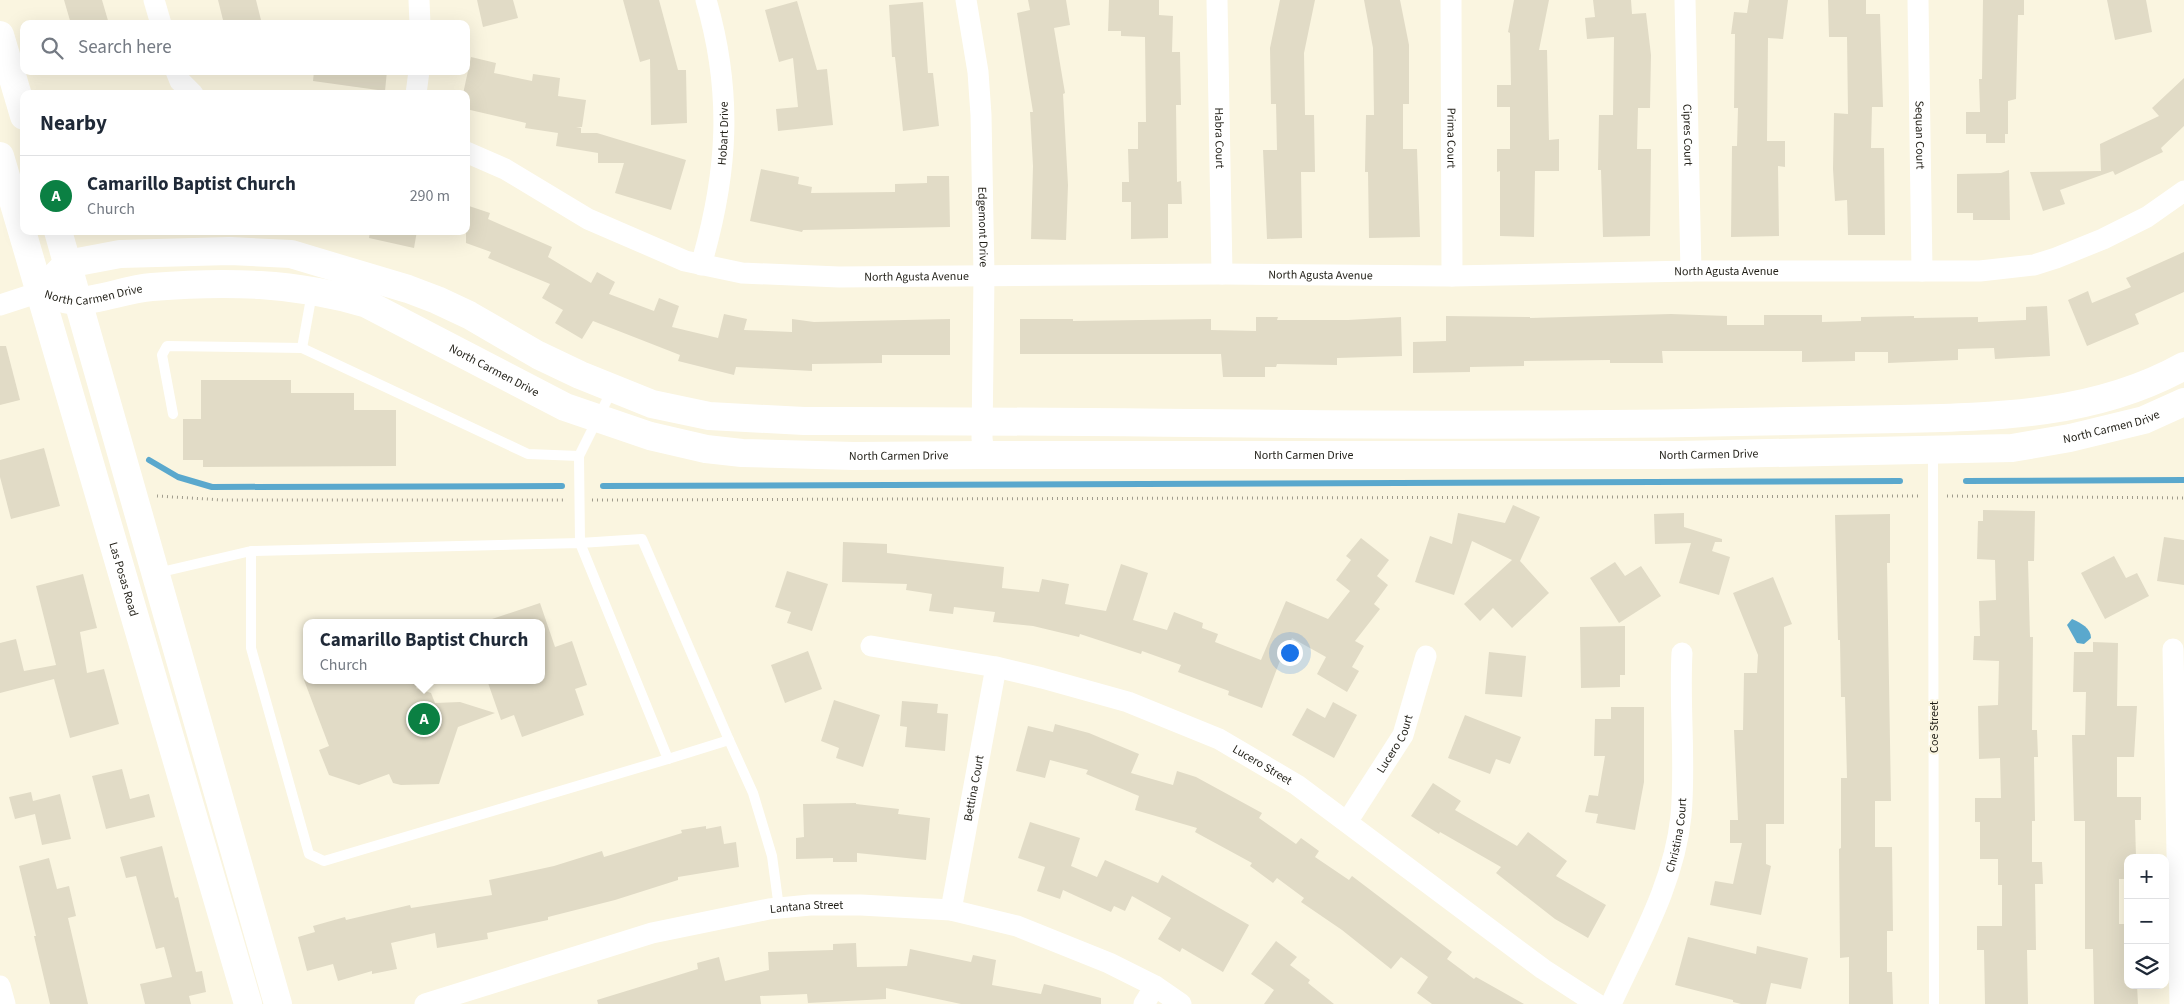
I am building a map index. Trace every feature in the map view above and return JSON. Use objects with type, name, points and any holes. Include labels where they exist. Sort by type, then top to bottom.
[{"type":"main road","points":[[0,36],[20,103]]},
{"type":"main road","name":"Las Posas Road","points":[[0,156],[20,224]]},
{"type":"main road","name":"Las Posas Road","points":[[23,235],[248,1004]]},
{"type":"main road","points":[[59,235],[76,301],[156,573],[278,1004]]},
{"type":"main road","name":"North Carmen Drive","points":[[2184,366],[2163,378],[2132,390],[2062,409],[2007,415],[1943,418],[1624,424],[982,420],[804,421],[733,419],[652,404],[613,389],[538,355],[469,315],[437,300],[400,286],[291,254],[230,251],[120,254],[67,264],[40,292],[76,301],[138,288],[194,283],[273,285],[312,290],[367,304],[565,407],[650,436],[706,449],[742,454],[854,456],[1660,456],[2012,448],[2070,438],[2144,420],[2184,402]]},
{"type":"street","points":[[154,0],[160,20]]},
{"type":"street","points":[[419,0],[420,20]]},
{"type":"street","name":"Hobart Drive","points":[[701,266],[720,188],[726,123],[718,49],[706,0]]},
{"type":"street","name":"Edgemont Drive","points":[[966,0],[978,72],[981,106],[984,275],[982,420],[984,455]]},
{"type":"street","name":"Habra Court","points":[[1217,0],[1222,274]]},
{"type":"street","name":"Prima Court","points":[[1451,0],[1452,276]]},
{"type":"street","name":"Cipres Court","points":[[1685,0],[1691,271]]},
{"type":"street","name":"Sequan Court","points":[[1918,0],[1922,271]]},
{"type":"street","points":[[178,75],[180,81],[189,90]]},
{"type":"street","points":[[417,90],[418,75]]},
{"type":"street","name":"North Agusta Avenue","points":[[470,154],[505,169],[588,218],[685,261],[701,266],[742,273],[786,276],[1222,274],[1452,276],[1691,271],[1980,271],[2034,265],[2103,239],[2147,217],[2184,191]]},
{"type":"street","points":[[0,305],[40,292]]},
{"type":"street","name":"Lucero Street","points":[[872,646],[996,667],[1128,702],[1175,719],[1248,755],[1297,785],[1543,969],[1597,1004]]},
{"type":"street","points":[[2173,649],[2180,1004]]},
{"type":"street","name":"Christina Court","points":[[1612,1004],[1655,912],[1667,881],[1675,849],[1680,816],[1682,653]]},
{"type":"street","name":"Lucero Court","points":[[1347,822],[1403,735],[1426,656]]},
{"type":"street","name":"Bettina Court","points":[[951,910],[996,667]]},
{"type":"street","name":"Lantana Street","points":[[433,1003],[552,962],[652,933],[718,918],[779,908],[810,905],[862,905],[951,910],[1017,926],[1109,963],[1149,995],[1181,1004]]},
{"type":"street","points":[[0,986],[5,1004]]},
{"type":"lane","points":[[302,348],[312,290]]},
{"type":"lane","points":[[173,414],[162,354],[167,346],[302,348],[528,454],[579,456]]},
{"type":"lane","points":[[613,389],[579,456],[580,543],[668,759]]},
{"type":"lane","name":"Coe Street","points":[[1933,450],[1934,1004]]},
{"type":"lane","points":[[156,573],[252,551],[580,543],[642,539],[753,793],[772,856],[779,908]]},
{"type":"lane","points":[[252,551],[251,648],[309,854],[324,862],[729,740]]},
{"type":"path","points":[[158,505],[156,496],[222,500],[1933,496],[2184,498]]},
{"type":"water","points":[[2072,619],[2082,624],[2091,634],[2091,638],[2084,644],[2077,643],[2067,625]]},
{"type":"building","points":[[64,0],[102,0],[108,20],[70,20]]},
{"type":"building","points":[[218,0],[256,0],[261,20],[223,20]]},
{"type":"building","points":[[477,0],[513,0],[518,18],[483,27]]},
{"type":"building","points":[[623,0],[659,0],[678,70],[686,70],[687,123],[651,125],[650,59],[640,62]]},
{"type":"building","points":[[1028,0],[1066,0],[1070,25],[1054,28],[1065,93],[1063,94],[1068,185],[1066,240],[1031,239],[1033,166],[1030,112],[1033,112],[1017,13],[1030,10]]},
{"type":"building","points":[[1109,0],[1159,0],[1159,15],[1173,16],[1172,52],[1180,52],[1181,105],[1176,105],[1177,182],[1181,181],[1182,204],[1168,204],[1168,238],[1131,239],[1131,202],[1122,202],[1122,182],[1129,182],[1128,149],[1138,149],[1138,122],[1146,122],[1145,37],[1121,36],[1121,31],[1108,31]]},
{"type":"building","points":[[1280,0],[1315,0],[1304,53],[1305,115],[1314,115],[1315,172],[1301,172],[1302,238],[1267,239],[1263,150],[1277,150],[1276,104],[1271,104],[1270,48]]},
{"type":"building","points":[[1364,0],[1400,0],[1409,45],[1409,104],[1403,104],[1403,149],[1417,149],[1420,237],[1369,238],[1368,172],[1365,172],[1366,115],[1374,115],[1373,48]]},
{"type":"building","points":[[1514,0],[1549,0],[1539,50],[1547,50],[1549,140],[1559,139],[1559,171],[1535,171],[1534,237],[1500,236],[1500,171],[1497,172],[1497,149],[1510,149],[1510,107],[1497,107],[1497,85],[1511,85],[1510,33],[1508,32]]},
{"type":"building","points":[[1593,0],[1631,0],[1632,14],[1646,13],[1651,55],[1650,108],[1638,108],[1637,149],[1651,149],[1650,236],[1603,237],[1601,170],[1598,170],[1599,115],[1613,115],[1614,37],[1587,39],[1585,18],[1595,17]]},
{"type":"building","points":[[1749,0],[1788,0],[1783,39],[1768,38],[1767,141],[1785,141],[1785,167],[1778,166],[1779,236],[1731,237],[1732,146],[1737,146],[1738,108],[1734,108],[1735,34],[1731,34],[1734,12],[1747,13]]},
{"type":"building","points":[[1828,0],[1866,0],[1866,14],[1880,14],[1883,107],[1872,107],[1871,148],[1884,148],[1885,235],[1848,235],[1847,200],[1835,201],[1833,169],[1834,113],[1848,114],[1847,37],[1829,37]]},
{"type":"building","points":[[1983,0],[2024,0],[2024,15],[2018,15],[2016,99],[2008,101],[2008,134],[2005,134],[2005,143],[1986,143],[1986,134],[1966,134],[1966,112],[1980,112],[1979,79],[1982,79]]},
{"type":"building","points":[[2107,0],[2146,0],[2152,32],[2115,40]]},
{"type":"building","points":[[797,1],[817,70],[827,69],[833,125],[778,131],[776,109],[798,107],[793,58],[779,62],[765,10]]},
{"type":"building","points":[[923,2],[928,73],[933,73],[939,126],[903,131],[895,57],[892,57],[889,5]]},
{"type":"building","points":[[471,57],[496,63],[494,73],[532,81],[533,74],[560,78],[558,96],[586,100],[582,127],[576,127],[581,128],[581,133],[597,133],[686,160],[671,210],[615,193],[624,163],[598,163],[598,153],[556,146],[558,133],[525,128],[526,123],[470,110],[470,90],[464,90],[467,75],[470,75]]},
{"type":"building","points":[[314,75],[387,75],[385,90],[313,81]]},
{"type":"building","points":[[2184,78],[2184,126],[2161,148],[2163,152],[2115,175],[2113,171],[2060,190],[2065,204],[2043,211],[2030,172],[2101,171],[2100,144],[2159,116],[2152,108]]},
{"type":"building","points":[[761,169],[799,177],[798,184],[812,187],[811,193],[895,192],[895,184],[927,183],[927,176],[949,176],[950,227],[803,230],[802,232],[750,221]]},
{"type":"building","points":[[2009,170],[2010,220],[1973,220],[1973,213],[1957,213],[1957,174],[2001,173]]},
{"type":"building","points":[[470,206],[490,213],[488,219],[552,247],[548,257],[591,283],[597,272],[615,282],[609,294],[654,311],[659,298],[679,306],[672,327],[718,338],[724,314],[747,319],[744,330],[792,332],[792,319],[814,322],[950,319],[950,355],[882,355],[882,363],[812,364],[812,371],[736,367],[734,375],[678,361],[680,355],[593,321],[582,339],[555,323],[563,310],[542,298],[550,284],[488,258],[491,252],[466,243],[466,235],[470,235]]},
{"type":"building","points":[[369,235],[416,235],[414,248],[369,238]]},
{"type":"building","points":[[2184,252],[2184,292],[2135,314],[2139,324],[2087,346],[2068,300],[2088,291],[2092,303],[2131,287],[2126,278]]},
{"type":"building","points":[[2047,306],[2050,356],[1995,359],[1994,348],[1958,349],[1958,360],[1888,363],[1888,352],[1855,352],[1855,361],[1802,362],[1802,351],[1662,351],[1663,363],[1610,363],[1610,360],[1524,361],[1524,366],[1470,367],[1470,372],[1413,373],[1413,342],[1446,341],[1446,316],[1530,318],[1671,314],[1727,316],[1727,325],[1764,325],[1764,315],[1822,315],[1822,322],[1861,321],[1861,317],[1914,316],[1914,318],[1978,317],[1978,322],[2026,320],[2026,307]]},
{"type":"building","points":[[1256,317],[1278,317],[1277,320],[1348,320],[1401,317],[1402,356],[1337,358],[1337,365],[1277,364],[1276,367],[1265,367],[1265,377],[1223,377],[1221,354],[1020,354],[1020,319],[1073,319],[1073,321],[1211,319],[1211,330],[1256,331]]},
{"type":"building","points":[[0,346],[6,346],[20,400],[0,405]]},
{"type":"building","points":[[201,380],[291,380],[291,393],[354,393],[354,410],[396,410],[396,466],[203,467],[203,460],[183,460],[183,419],[201,419]]},
{"type":"building","points":[[44,448],[60,506],[11,519],[0,477],[0,460]]},
{"type":"building","points":[[1513,505],[1540,517],[1520,561],[1549,593],[1512,628],[1493,608],[1480,621],[1464,604],[1512,560],[1472,541],[1454,595],[1415,582],[1430,536],[1452,544],[1458,513],[1505,523]]},
{"type":"building","points":[[1983,510],[2035,511],[2034,561],[2028,561],[2030,637],[2033,637],[2032,730],[2037,730],[2038,757],[2034,757],[2035,821],[2032,821],[2032,862],[2042,862],[2043,884],[2035,884],[2036,950],[2027,950],[2028,1004],[1985,1004],[1984,950],[1977,950],[1977,926],[2002,926],[2002,885],[1998,885],[1998,859],[1980,859],[1980,822],[1975,822],[1975,798],[2001,798],[2000,758],[1979,759],[1978,706],[1998,705],[1999,661],[1973,660],[1974,636],[1980,636],[1979,601],[1996,600],[1995,560],[1977,559],[1978,521],[1983,521]]},
{"type":"building","points":[[1684,513],[1684,527],[1722,539],[1722,542],[1715,542],[1712,551],[1730,557],[1719,595],[1679,583],[1691,543],[1655,544],[1654,514]]},
{"type":"building","points":[[1890,514],[1890,563],[1887,563],[1891,801],[1875,801],[1875,847],[1892,847],[1893,931],[1887,931],[1887,972],[1892,972],[1893,1004],[1849,1004],[1849,957],[1840,958],[1839,849],[1841,848],[1841,778],[1847,778],[1845,697],[1841,697],[1840,640],[1838,640],[1835,515]]},
{"type":"building","points":[[2164,537],[2184,540],[2184,585],[2157,581]]},
{"type":"building","points":[[1361,538],[1389,560],[1377,576],[1388,585],[1374,604],[1380,609],[1355,641],[1364,646],[1352,667],[1359,671],[1347,692],[1317,674],[1326,657],[1292,638],[1283,659],[1281,658],[1262,708],[1228,695],[1229,691],[1178,672],[1181,665],[1142,651],[1141,654],[1080,634],[1079,637],[1033,626],[993,622],[995,612],[954,607],[953,614],[929,611],[932,594],[906,590],[907,584],[842,582],[843,542],[887,544],[887,553],[1004,567],[1002,588],[1039,592],[1042,579],[1069,584],[1065,604],[1106,611],[1121,564],[1148,573],[1133,620],[1167,630],[1174,612],[1203,623],[1202,628],[1218,634],[1215,642],[1261,660],[1286,601],[1328,619],[1350,591],[1336,580],[1351,560],[1346,556]]},
{"type":"building","points":[[2114,556],[2126,578],[2137,573],[2149,596],[2105,619],[2081,573]]},
{"type":"building","points":[[1615,562],[1625,576],[1641,566],[1661,596],[1619,623],[1590,578]]},
{"type":"building","points":[[787,571],[828,584],[812,631],[787,623],[791,612],[775,607]]},
{"type":"building","points":[[83,574],[97,628],[80,632],[87,673],[104,669],[119,724],[70,738],[54,679],[0,693],[0,643],[16,639],[24,671],[56,665],[36,586]]},
{"type":"building","points":[[1773,577],[1792,624],[1784,627],[1784,824],[1766,824],[1766,864],[1771,866],[1761,915],[1710,905],[1715,881],[1733,884],[1742,843],[1730,843],[1730,820],[1738,820],[1734,730],[1743,730],[1744,673],[1757,673],[1758,655],[1733,593]]},
{"type":"building","points":[[540,603],[555,647],[572,641],[587,685],[575,689],[584,715],[522,737],[514,715],[501,720],[488,684],[545,684],[545,619],[492,619]]},
{"type":"building","points":[[1625,626],[1625,675],[1620,675],[1620,687],[1581,688],[1580,627]]},
{"type":"building","points":[[2093,642],[2118,643],[2117,706],[2137,706],[2134,757],[2117,757],[2117,797],[2141,797],[2141,820],[2135,820],[2136,854],[2124,854],[2124,879],[2119,879],[2119,924],[2124,924],[2124,989],[2137,989],[2138,1004],[2094,1004],[2093,949],[2085,949],[2085,821],[2074,821],[2072,735],[2085,735],[2086,692],[2073,692],[2074,652],[2093,652]]},
{"type":"building","points":[[808,651],[822,689],[785,703],[771,665]]},
{"type":"building","points":[[1489,652],[1526,656],[1522,697],[1485,694]]},
{"type":"building","points":[[306,684],[418,684],[416,688],[431,693],[435,703],[460,702],[495,713],[458,727],[439,784],[401,785],[393,783],[389,774],[359,785],[329,775],[319,750],[329,746]]},
{"type":"building","points":[[834,700],[880,715],[863,767],[836,758],[839,748],[821,741]]},
{"type":"building","points":[[902,701],[938,704],[937,713],[948,714],[945,751],[905,747],[907,727],[900,726]]},
{"type":"building","points":[[1333,702],[1357,715],[1334,758],[1292,735],[1307,708],[1325,718]]},
{"type":"building","points":[[1611,707],[1644,707],[1644,782],[1635,830],[1596,823],[1598,814],[1585,812],[1589,795],[1598,796],[1605,756],[1594,756],[1595,719],[1611,719]]},
{"type":"building","points":[[1465,715],[1521,737],[1510,764],[1496,759],[1490,774],[1448,758]]},
{"type":"building","points":[[1055,724],[1089,733],[1139,754],[1131,773],[1173,785],[1177,771],[1196,777],[1262,813],[1259,818],[1296,844],[1301,838],[1319,851],[1315,857],[1349,880],[1352,876],[1452,952],[1447,959],[1474,979],[1476,977],[1524,1004],[1432,1004],[1417,993],[1428,977],[1401,957],[1391,969],[1342,930],[1301,902],[1304,898],[1277,878],[1273,883],[1250,866],[1252,863],[1195,832],[1197,828],[1135,810],[1139,796],[1086,774],[1088,770],[1050,760],[1045,778],[1016,771],[1028,726],[1053,732]]},
{"type":"building","points":[[122,769],[130,799],[149,794],[155,817],[106,829],[92,776]]},
{"type":"building","points":[[1433,783],[1461,801],[1455,810],[1517,846],[1528,832],[1567,861],[1556,876],[1606,905],[1588,938],[1555,919],[1496,873],[1501,867],[1440,832],[1439,834],[1411,816]]},
{"type":"building","points":[[31,792],[33,801],[60,794],[71,839],[42,845],[35,814],[15,819],[9,797]]},
{"type":"building","points":[[856,803],[899,809],[898,814],[930,818],[926,860],[857,853],[857,862],[833,862],[833,858],[796,859],[796,838],[804,837],[803,804]]},
{"type":"building","points":[[1030,822],[1080,838],[1071,866],[1097,877],[1105,860],[1158,883],[1162,875],[1249,925],[1223,972],[1182,948],[1180,952],[1158,939],[1171,918],[1132,896],[1125,911],[1114,906],[1111,912],[1063,890],[1060,899],[1037,891],[1045,867],[1018,858]]},
{"type":"building","points":[[706,826],[706,829],[721,826],[724,844],[736,842],[739,867],[678,877],[678,880],[615,900],[548,917],[548,920],[487,933],[488,939],[437,948],[435,933],[391,943],[397,969],[372,974],[372,971],[338,981],[333,964],[307,971],[298,937],[315,932],[313,926],[345,917],[346,920],[410,905],[411,908],[492,895],[489,880],[554,866],[602,851],[604,857],[682,833],[681,830]]},
{"type":"building","points":[[162,846],[175,898],[178,897],[196,972],[202,971],[206,992],[189,996],[191,1004],[145,1004],[140,984],[172,977],[164,947],[156,949],[136,876],[126,878],[120,857]]},
{"type":"building","points":[[49,858],[57,889],[69,886],[76,916],[68,918],[88,1004],[50,1004],[19,866]]},
{"type":"building","points":[[1688,937],[1756,954],[1757,946],[1808,958],[1801,989],[1771,983],[1766,1004],[1741,1004],[1733,1002],[1733,1000],[1675,985]]},
{"type":"building","points":[[1276,941],[1297,957],[1290,965],[1310,980],[1308,983],[1334,1004],[1264,1004],[1274,990],[1251,974]]},
{"type":"building","points":[[856,943],[857,967],[907,966],[910,949],[971,962],[973,955],[996,960],[992,985],[1041,994],[1044,984],[1101,998],[1101,1004],[961,1004],[886,988],[886,999],[808,1003],[807,994],[760,996],[761,1004],[598,1004],[597,1000],[698,969],[697,963],[719,957],[725,981],[769,970],[768,952],[833,950],[833,944]]},
{"type":"waterway","points":[[149,460],[178,477],[212,487],[562,486]]},
{"type":"waterway","points":[[1966,481],[2184,480]]},
{"type":"waterway","points":[[603,486],[1900,481]]},
{"type":"place","name":"Camarillo Baptist Church","points":[[424,719]]}]
